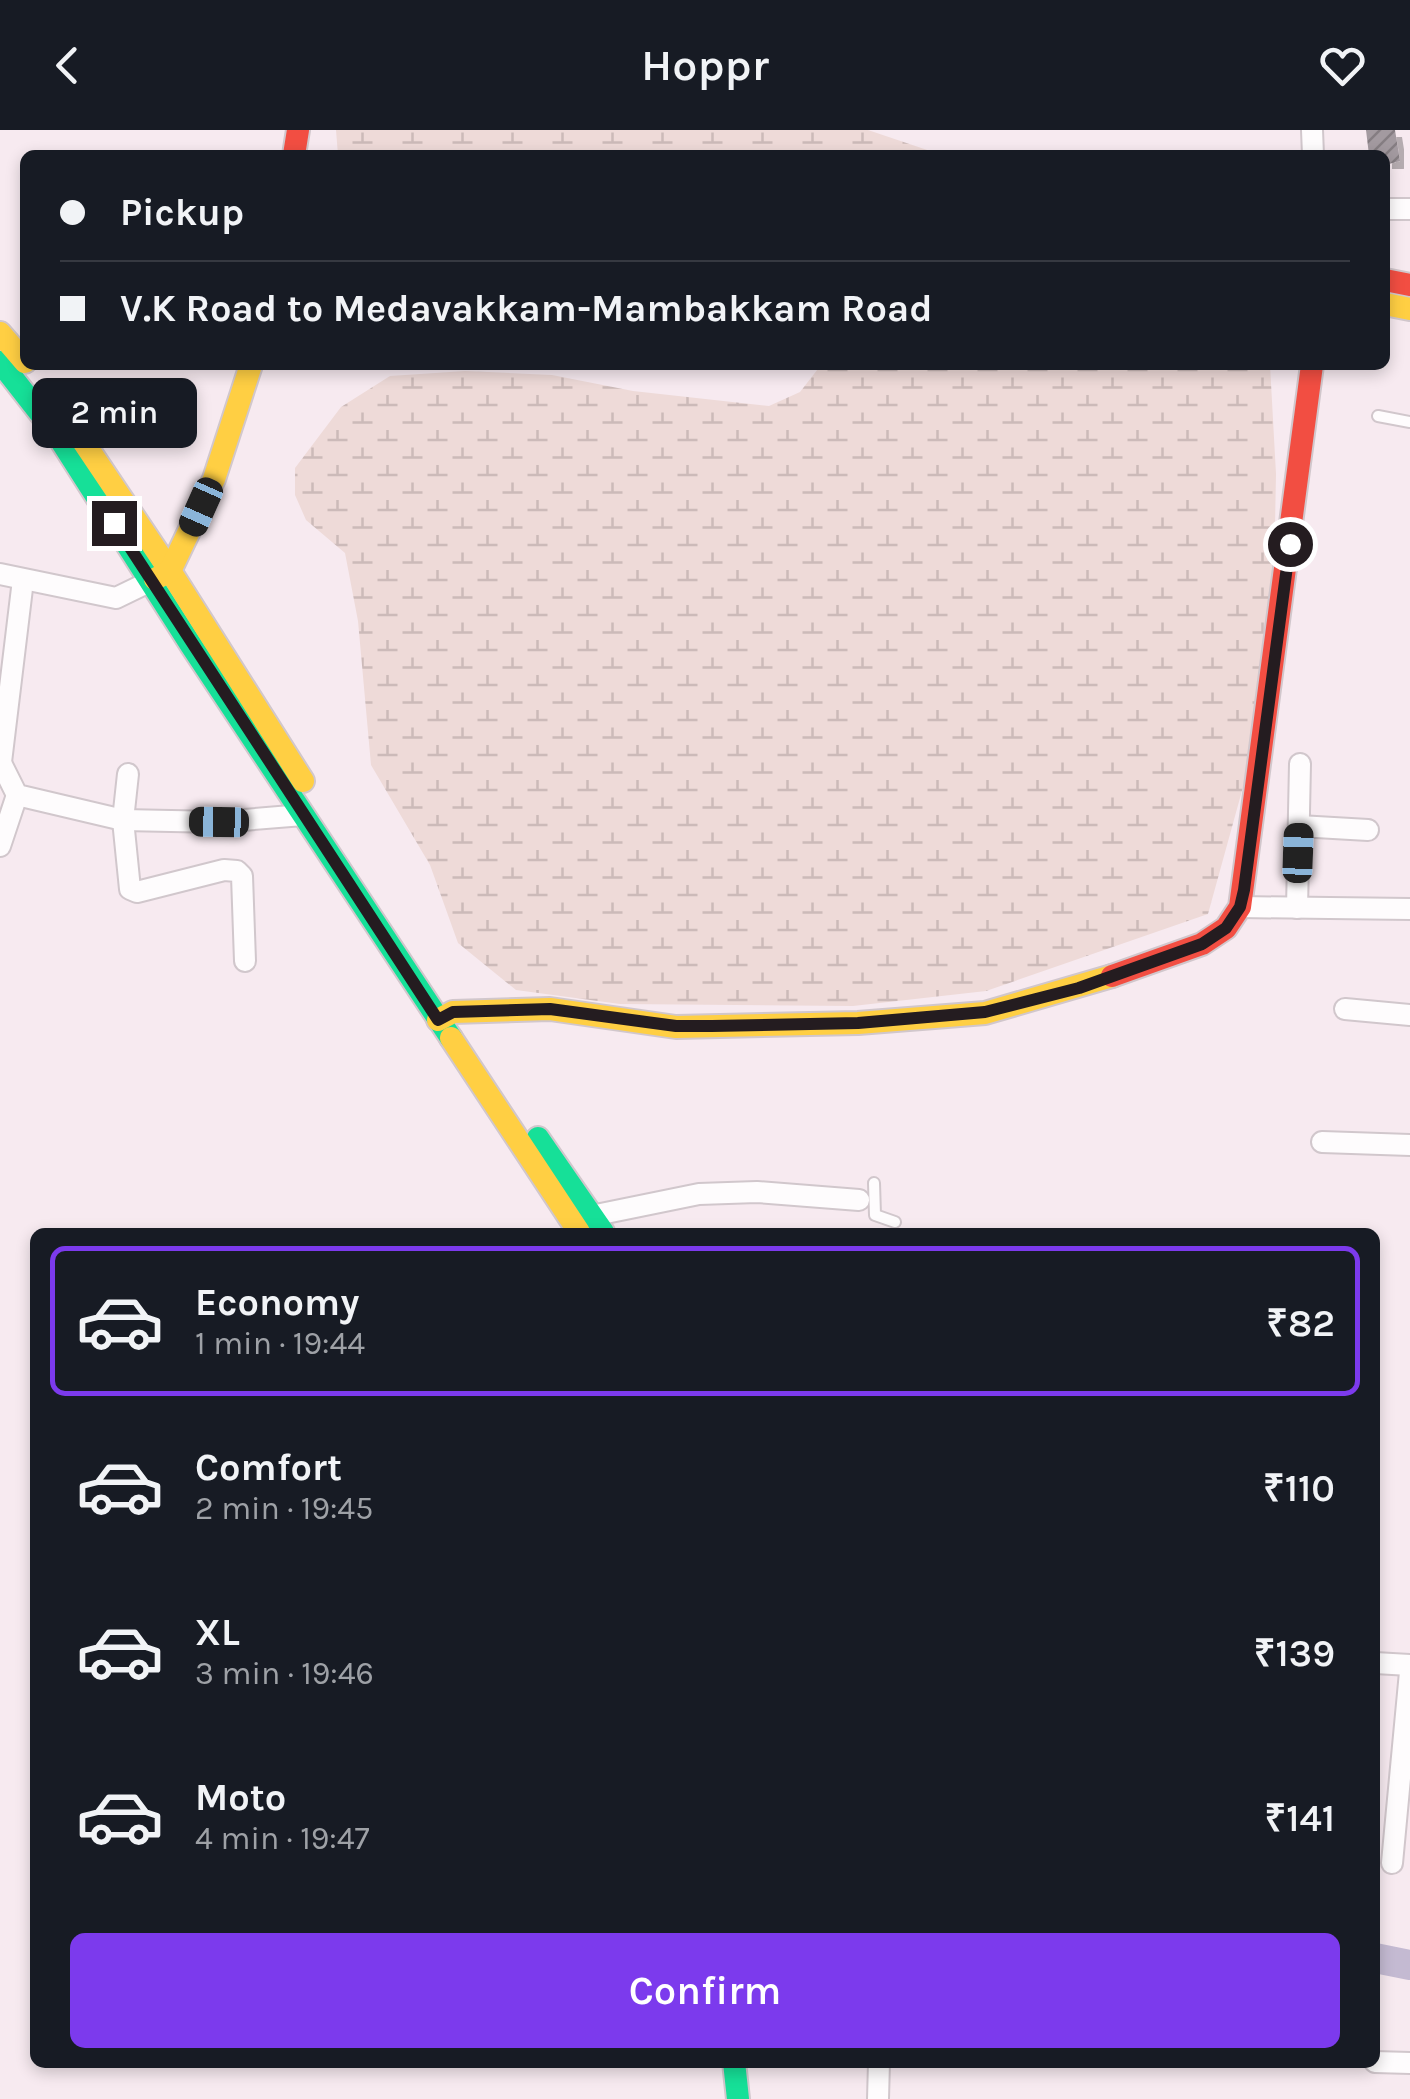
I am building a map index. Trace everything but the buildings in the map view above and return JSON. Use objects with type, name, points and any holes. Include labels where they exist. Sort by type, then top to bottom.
[{"type":"street","points":[[0,333],[20,356]]},
{"type":"street","points":[[0,362],[160,576],[446,1016]]},
{"type":"street","points":[[31,370],[75,426],[303,815],[591,1227],[699,1194],[756,1192],[867,1201]]},
{"type":"street","points":[[0,574],[116,598],[160,576],[214,479],[249,370]]},
{"type":"street","points":[[446,1016],[568,1010],[676,1026],[858,1023],[966,1015],[1041,999],[1202,944],[1226,928],[1240,907],[1311,370]]},
{"type":"street","points":[[0,846],[17,795],[1,762],[23,580]]},
{"type":"street","points":[[1296,908],[1300,764]]},
{"type":"street","points":[[128,774],[123,820],[130,888],[137,892],[224,870],[240,873],[245,961]]},
{"type":"street","points":[[17,795],[123,820],[219,822],[303,815]]},
{"type":"street","points":[[1299,826],[1368,830]]},
{"type":"street","points":[[1240,907],[1410,909]]},
{"type":"street","points":[[1345,1009],[1410,1015]]},
{"type":"street","points":[[1322,1142],[1410,1144]]},
{"type":"street","points":[[1380,1664],[1410,1669],[1392,1863]]},
{"type":"street","points":[[1380,1803],[1398,1803]]},
{"type":"street","points":[[1380,2062],[1410,2063]]},
{"type":"street","points":[[735,2068],[738,2099]]},
{"type":"street","points":[[754,2068],[757,2099]]},
{"type":"street","points":[[878,2099],[879,2068]]},
{"type":"lane","points":[[1378,416],[1410,422]]},
{"type":"lane","points":[[874,1183],[867,1201],[875,1215],[894,1222]]},
{"type":"green space","points":[[336,130],[868,130],[927,150],[338,150]]},
{"type":"green space","points":[[817,370],[1270,370],[1276,474],[1272,682],[1208,914],[986,991],[853,1006],[620,1004],[516,990],[458,943],[430,865],[371,765],[358,621],[345,553],[306,520],[295,495],[295,468],[341,407],[390,376],[465,371],[552,375],[633,391],[769,406],[800,392]]},
{"type":"waterway","points":[[1380,1959],[1410,1965]]},
{"type":"traffic: fast","points":[[0,362],[58,436],[451,1038]]},
{"type":"traffic: fast","points":[[538,1138],[600,1228]]},
{"type":"traffic: fast","points":[[735,2068],[738,2099]]},
{"type":"traffic: slow","points":[[1390,305],[1410,309]]},
{"type":"traffic: slow","points":[[0,333],[20,356]]},
{"type":"traffic: slow","points":[[155,579],[170,571],[214,479],[249,370]]},
{"type":"traffic: slow","points":[[54,398],[303,781]]},
{"type":"traffic: slow","points":[[438,1020],[453,1012],[550,1009],[676,1027],[858,1023],[985,1013],[1112,976]]},
{"type":"traffic: slow","points":[[451,1038],[576,1228]]},
{"type":"traffic: jam","points":[[295,150],[298,130]]},
{"type":"traffic: jam","points":[[1390,281],[1410,285]]},
{"type":"traffic: jam","points":[[1112,976],[1202,944],[1226,928],[1240,907],[1311,370]]},
{"type":"route","points":[[114,523],[438,1020],[453,1012],[550,1009],[676,1026],[858,1023],[985,1012],[1079,988],[1134,969],[1202,944],[1226,928],[1240,907],[1244,890],[1290,544]]}]
